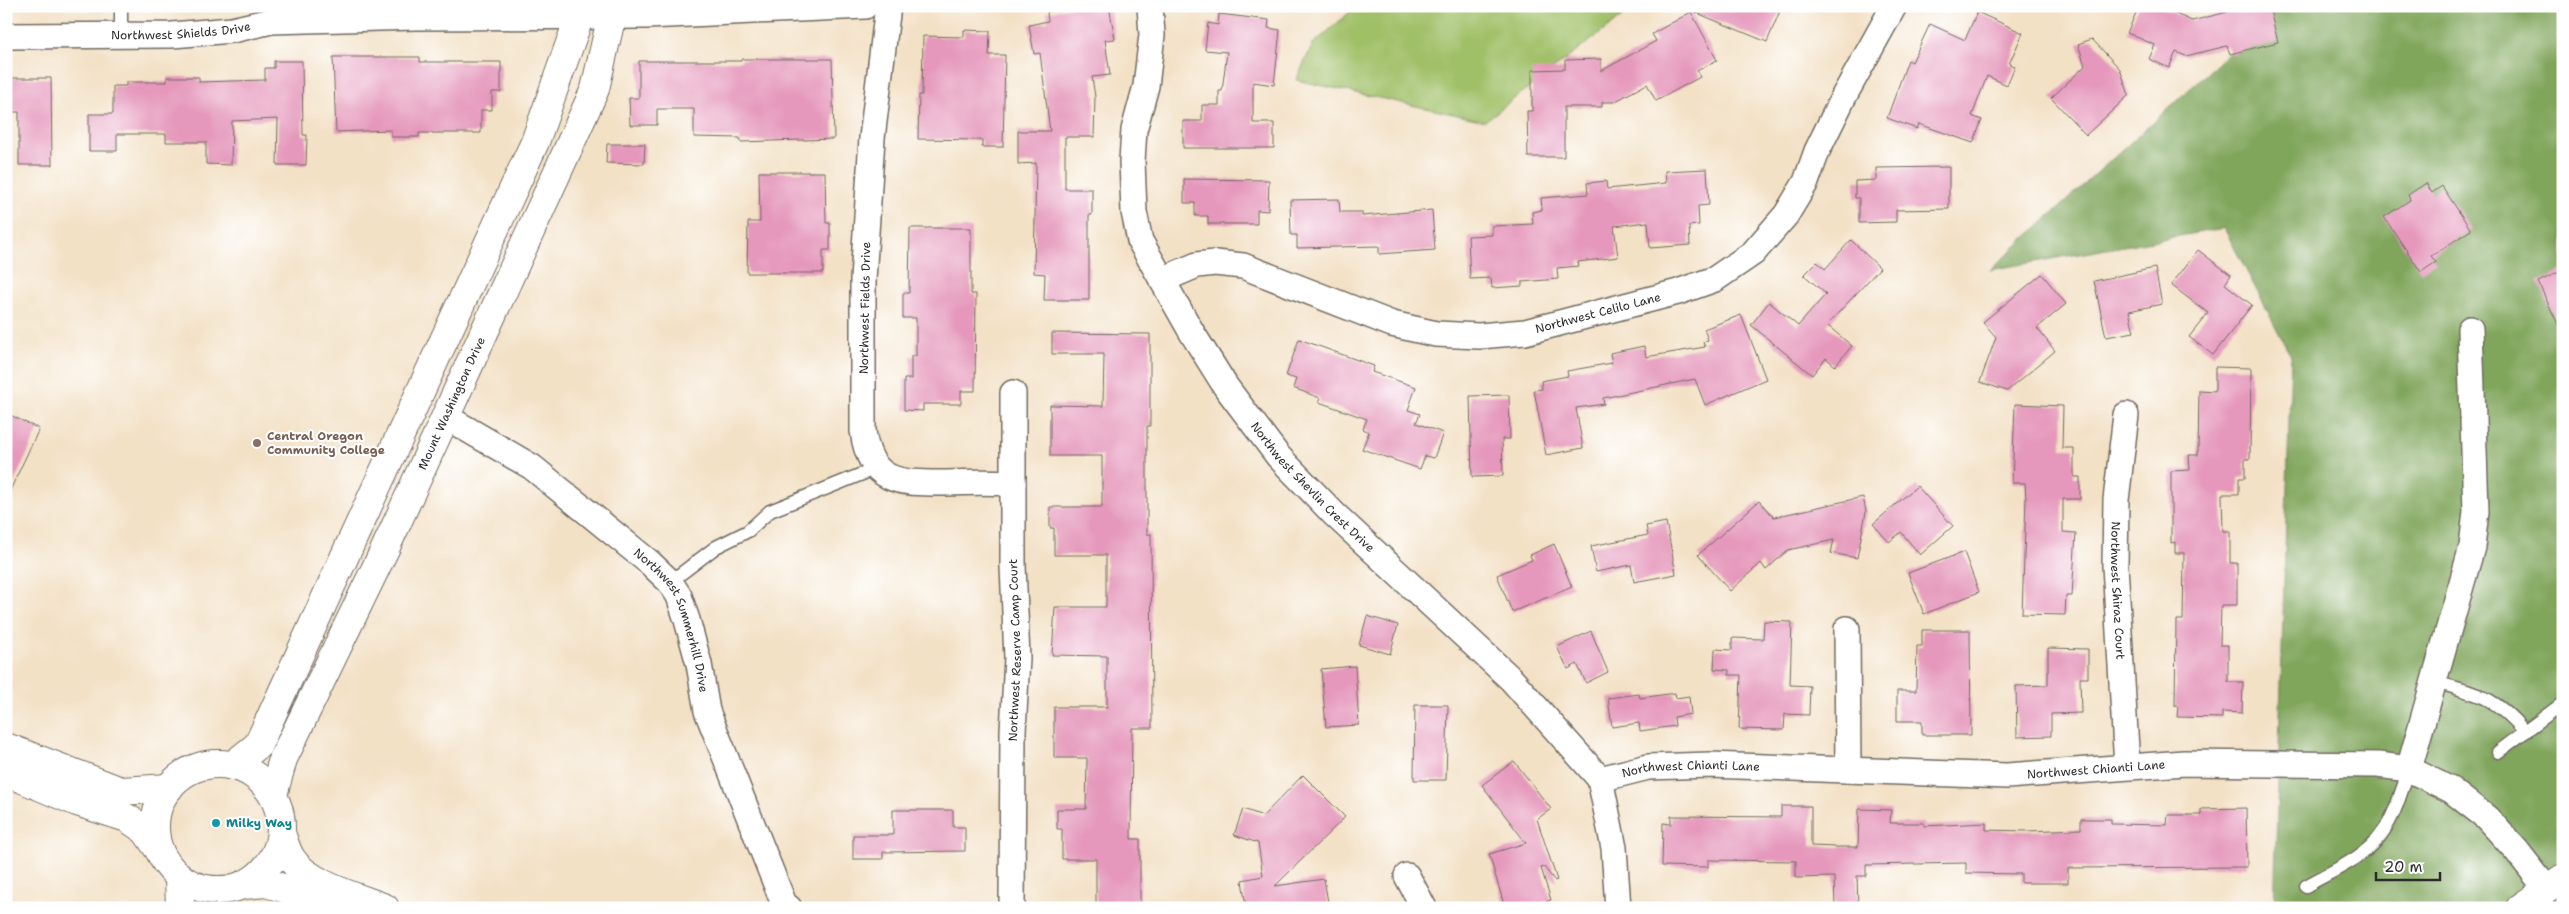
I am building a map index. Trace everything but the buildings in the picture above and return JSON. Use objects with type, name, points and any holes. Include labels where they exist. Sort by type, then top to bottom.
[{"type":"main road","points":[[232,766],[258,745],[265,730],[535,142],[580,12]]},
{"type":"main road","name":"Mount Washington Drive","points":[[273,795],[283,759],[386,549],[595,89],[613,12]]},
{"type":"main road","points":[[6,747],[121,791],[169,788]]},
{"type":"main road","points":[[159,850],[156,817],[161,802],[169,788],[182,776],[198,768],[215,765],[232,766],[248,772],[262,782],[273,795],[280,813],[281,832],[277,850],[269,865],[258,876],[228,894]]},
{"type":"main road","points":[[6,772],[77,802],[127,818],[145,830],[168,864],[179,876],[203,888],[228,894],[266,883],[286,889],[320,908]]},
{"type":"main road","points":[[281,832],[291,859],[301,868],[342,892],[385,908]]},
{"type":"main road","points":[[179,876],[180,908]]},
{"type":"main road","points":[[2520,908],[2554,883]]},
{"type":"street","name":"Northwest Shields Drive","points":[[6,36],[202,33],[271,14],[613,12],[865,6]]},
{"type":"street","name":"Northwest Fields Drive","points":[[877,468],[866,452],[863,430],[863,280],[872,138],[888,6]]},
{"type":"street","name":"Northwest Shevlin Crest Drive","points":[[1150,6],[1152,35],[1146,86],[1134,130],[1134,212],[1140,241],[1162,280],[1226,387],[1278,456],[1334,514],[1511,679],[1600,779]]},
{"type":"street","name":"Northwest Celilo Lane","points":[[1162,280],[1196,266],[1215,263],[1243,266],[1392,324],[1436,334],[1479,336],[1525,332],[1678,292],[1715,279],[1753,253],[1786,215],[1806,182],[1817,151],[1844,96],[1894,6]]},
{"type":"street","points":[[2409,769],[2472,547],[2476,511],[2470,329]]},
{"type":"street","name":"Northwest Reserve Camp Court","points":[[1012,393],[1012,566],[1017,658],[1013,731],[1012,908]]},
{"type":"street","name":"Northwest Shiraz Court","points":[[2126,415],[2116,500],[2115,565],[2127,766]]},
{"type":"street","name":"Northwest Summerhill Drive","points":[[446,417],[532,467],[650,563],[670,582],[679,596],[687,620],[699,664],[708,711],[784,904],[789,908]]},
{"type":"street","points":[[877,468],[892,478],[910,483],[1012,483]]},
{"type":"street","points":[[1847,629],[1848,770]]},
{"type":"street","name":"Northwest Chianti Lane","points":[[1600,779],[1648,767],[1710,765],[2007,776],[2127,766],[2338,763],[2409,769],[2451,790],[2487,818],[2518,851],[2554,883]]},
{"type":"street","points":[[1600,779],[1614,848],[1618,908]]},
{"type":"street","points":[[1407,876],[1424,908]]},
{"type":"lane","points":[[121,6],[121,35]]},
{"type":"lane","points":[[670,582],[716,547],[748,531],[770,511],[877,468]]},
{"type":"lane","points":[[2434,682],[2491,700],[2509,712],[2525,732]]},
{"type":"lane","points":[[2498,752],[2563,703]]},
{"type":"lane","points":[[2306,886],[2362,853],[2379,838],[2392,817],[2409,769]]},
{"type":"green space","points":[[1357,6],[1644,6],[1623,16],[1485,121],[1296,80],[1313,44]]},
{"type":"green space","points":[[2281,6],[2563,6],[2563,908],[2274,908],[2291,356],[2224,228],[1990,270]]},
{"type":"place","name":"Central Oregon Community College","points":[[257,443]]},
{"type":"place","name":"Milky Way","points":[[216,823]]}]
